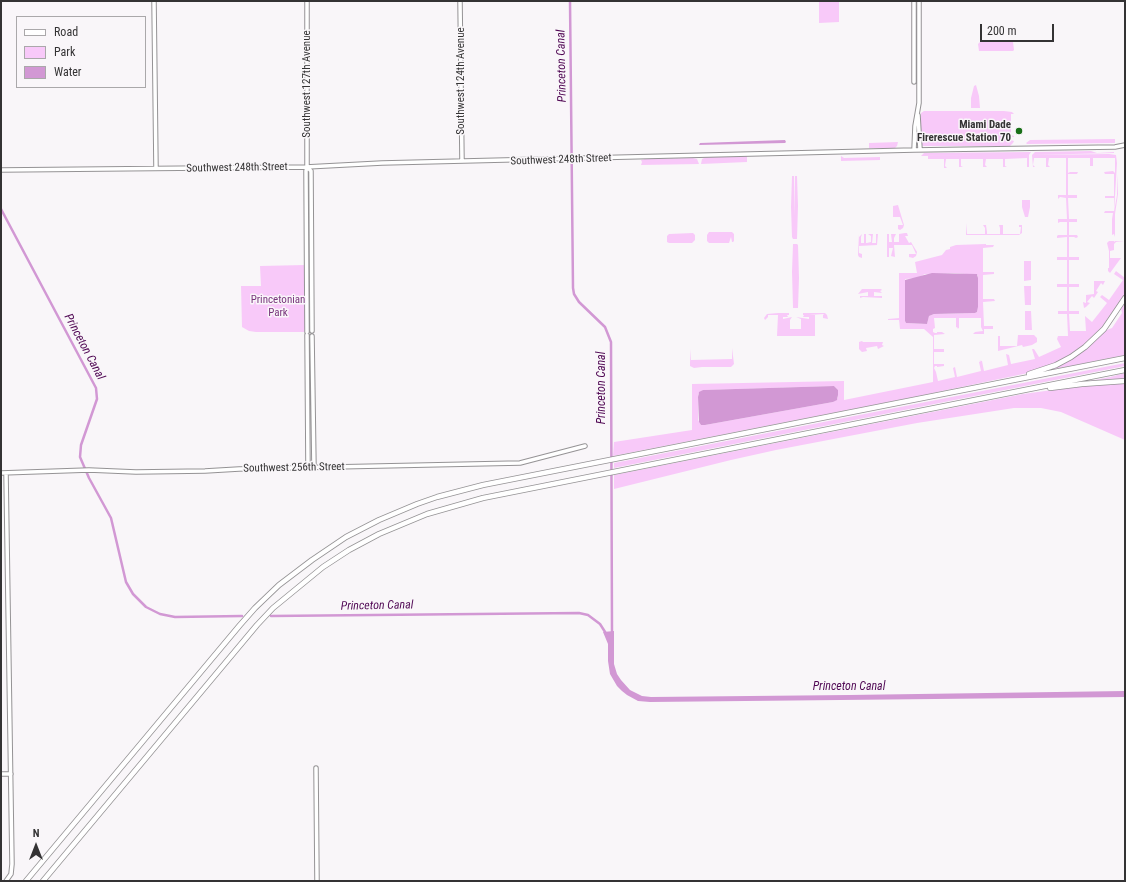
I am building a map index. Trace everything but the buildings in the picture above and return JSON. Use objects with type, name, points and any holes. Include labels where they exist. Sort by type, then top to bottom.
[{"type":"highway","points":[[956,391],[1034,373],[1066,360],[1082,350],[1104,329],[1125,298]]},
{"type":"highway","points":[[26,881],[255,608],[279,585],[318,556],[360,530],[397,512],[437,497],[465,489],[1125,358]]},
{"type":"highway","points":[[43,881],[257,625],[273,608],[323,567],[349,550],[379,534],[416,518],[466,502],[1125,370]]},
{"type":"highway","points":[[1022,391],[1125,381]]},
{"type":"street","points":[[154,1],[156,168]]},
{"type":"street","name":"Southwest 127th Avenue","points":[[307,1],[306,295],[308,468]]},
{"type":"street","name":"Southwest 124th Avenue","points":[[460,1],[462,162]]},
{"type":"street","points":[[914,1],[920,149]]},
{"type":"street","points":[[914,82],[919,1]]},
{"type":"street","points":[[914,150],[914,128],[918,111]]},
{"type":"street","name":"Southwest 248th Street","points":[[1,170],[307,167],[920,149],[1120,147],[1125,145]]},
{"type":"street","name":"Southwest 248th Street","points":[[1120,147],[1125,149]]},
{"type":"street","name":"Southwest 127th Avenue","points":[[307,167],[311,171],[312,336]]},
{"type":"street","points":[[306,295],[311,295]]},
{"type":"street","points":[[312,331],[309,330],[307,334],[309,337],[312,336],[314,468]]},
{"type":"street","name":"Southwest 256th Street","points":[[1,473],[80,470],[136,472],[205,471],[520,463],[585,446]]},
{"type":"street","points":[[6,473],[12,870],[6,881]]},
{"type":"street","points":[[316,768],[317,881]]},
{"type":"street","points":[[1,774],[11,774]]},
{"type":"green space","points":[[819,1],[839,1],[839,22],[819,23]]},
{"type":"green space","points":[[980,42],[1013,42],[1014,50],[979,51],[978,44]]},
{"type":"green space","points":[[976,85],[980,108],[971,108],[971,98],[974,86]]},
{"type":"green space","points":[[924,111],[1012,112],[1014,114],[1011,114],[1011,135],[1014,137],[1011,137],[1011,140],[1014,141],[1010,146],[923,146],[921,144],[921,113]]},
{"type":"green space","points":[[1115,139],[1115,143],[1026,143],[1030,140]]},
{"type":"green space","points":[[898,142],[895,148],[869,148],[869,143]]},
{"type":"green space","points":[[1091,151],[1097,153],[1114,153],[1032,155],[1035,152]]},
{"type":"green space","points":[[1031,152],[1029,155],[921,156],[924,153]]},
{"type":"green space","points":[[1029,155],[1029,167],[1027,167],[1027,158],[1005,159],[1005,166],[1007,167],[1003,167],[1003,159],[986,159],[985,165],[987,167],[983,167],[983,159],[961,159],[961,166],[963,167],[959,167],[959,159],[946,159],[945,166],[947,168],[944,168],[944,159],[928,159],[928,156]]},
{"type":"green space","points":[[1032,155],[1116,155],[1117,163],[1114,212],[1117,195],[1117,174],[1118,194],[1115,214],[1115,237],[1114,234],[1112,235],[1113,213],[1104,213],[1105,211],[1114,211],[1114,198],[1105,198],[1105,196],[1114,196],[1114,174],[1105,174],[1104,172],[1113,171],[1115,173],[1115,158],[1093,158],[1093,166],[1090,166],[1090,158],[1068,158],[1068,173],[1078,172],[1077,174],[1068,174],[1068,195],[1077,195],[1077,198],[1068,198],[1069,219],[1077,219],[1077,222],[1069,222],[1069,235],[1077,235],[1078,237],[1069,237],[1069,257],[1079,257],[1079,260],[1069,260],[1069,284],[1079,284],[1079,287],[1069,287],[1069,311],[1079,311],[1079,314],[1069,314],[1070,331],[1086,331],[1085,316],[1092,322],[1107,303],[1100,297],[1102,295],[1109,300],[1123,280],[1114,274],[1116,271],[1125,278],[1125,296],[1101,329],[1077,352],[1057,363],[1028,373],[613,456],[614,442],[692,430],[692,384],[844,381],[844,400],[933,382],[933,337],[924,329],[900,329],[899,320],[888,320],[899,318],[899,273],[917,273],[915,262],[942,255],[946,250],[950,249],[950,247],[956,245],[994,245],[993,247],[983,248],[983,272],[994,272],[994,274],[983,275],[983,299],[994,299],[995,301],[983,302],[984,326],[993,326],[993,329],[984,329],[984,334],[973,334],[975,332],[983,331],[981,327],[981,318],[959,318],[959,328],[957,329],[956,318],[934,318],[935,328],[933,329],[933,332],[942,332],[945,334],[934,335],[934,349],[944,349],[944,352],[934,352],[934,364],[944,364],[944,366],[935,366],[934,368],[938,381],[955,377],[953,368],[955,367],[957,377],[981,371],[979,362],[981,361],[979,360],[982,361],[984,371],[1008,365],[1006,354],[1009,355],[1011,364],[1035,359],[1032,349],[1034,349],[1039,357],[1061,347],[1057,339],[1058,336],[1068,336],[1067,314],[1058,314],[1058,311],[1067,311],[1067,287],[1057,287],[1057,284],[1067,284],[1067,260],[1057,260],[1057,257],[1067,257],[1067,237],[1057,238],[1057,236],[1067,235],[1067,222],[1058,223],[1058,219],[1067,219],[1066,198],[1060,197],[1058,199],[1058,195],[1066,195],[1066,158],[1049,158],[1048,165],[1050,167],[1046,167],[1046,158],[1034,158],[1033,165],[1035,167],[1033,167]],"holes":[[[954,273],[978,275],[977,312],[934,314],[929,316],[927,324],[906,323],[905,279],[917,278],[925,274]],[[834,386],[838,390],[838,398],[833,402],[705,425],[701,425],[698,420],[698,394],[703,390]]]},
{"type":"green space","points":[[747,156],[747,162],[701,164],[702,159],[706,157]]},
{"type":"green space","points":[[841,156],[844,158],[880,157],[880,160],[841,161]]},
{"type":"green space","points":[[645,159],[697,159],[699,164],[641,165],[641,160]]},
{"type":"green space","points":[[792,176],[794,176],[795,216],[795,176],[797,176],[797,239],[793,239],[792,237]]},
{"type":"green space","points":[[1022,200],[1030,200],[1028,217],[1025,217],[1022,207]]},
{"type":"green space","points":[[898,205],[904,225],[900,230],[898,229],[898,225],[903,225],[900,217],[893,217],[893,206]]},
{"type":"green space","points":[[966,223],[967,234],[985,234],[985,228],[983,225],[986,225],[986,232],[987,225],[987,234],[1000,234],[999,225],[1003,225],[1003,234],[1020,234],[1021,227],[1019,227],[1019,225],[1022,225],[1022,233],[1019,235],[966,235]]},
{"type":"green space","points":[[709,232],[732,232],[734,234],[734,241],[732,242],[731,237],[729,243],[709,243],[707,241],[707,235]]},
{"type":"green space","points":[[693,233],[695,235],[695,240],[692,243],[667,242],[667,236],[669,234]]},
{"type":"green space","points":[[907,233],[908,236],[905,236],[909,243],[911,242],[917,252],[916,256],[913,258],[909,257],[909,254],[916,254],[912,245],[894,245],[895,257],[891,256],[893,248],[889,248],[889,257],[887,257],[887,234],[889,234],[889,242],[892,242],[891,234],[896,234],[894,242],[899,242],[899,234]]},
{"type":"green space","points":[[859,234],[859,237],[862,234],[861,243],[864,243],[864,234],[866,234],[867,243],[871,242],[871,236],[868,234],[873,234],[872,243],[876,243],[876,234],[878,234],[877,245],[859,246],[859,253],[862,254],[862,258],[858,255]]},
{"type":"green space","points":[[1109,241],[1124,242],[1116,242],[1114,244],[1114,250],[1110,251],[1110,258],[1121,258],[1110,273],[1108,271],[1109,251],[1107,243]]},
{"type":"green space","points":[[793,244],[798,245],[798,308],[793,308]]},
{"type":"green space","points":[[1024,261],[1031,261],[1031,280],[1024,281]]},
{"type":"green space","name":"Princetonian Park","points":[[305,265],[304,332],[256,332],[249,331],[242,327],[241,286],[261,286],[260,266]]},
{"type":"green space","points":[[1094,281],[1105,281],[1103,285],[1101,283],[1094,298],[1092,296],[1087,302],[1090,303],[1084,308],[1083,302],[1086,303],[1086,295],[1094,294]]},
{"type":"green space","points":[[1024,286],[1031,286],[1031,305],[1025,305]]},
{"type":"green space","points":[[862,289],[881,289],[882,290],[880,291],[882,293],[874,292],[874,296],[882,296],[882,298],[860,298],[860,296],[868,296],[868,292],[858,294]]},
{"type":"green space","points":[[1125,303],[1125,355],[1046,371],[1056,367],[1104,331],[1112,328],[1122,313],[1121,309]]},
{"type":"green space","points":[[1025,311],[1031,311],[1032,330],[1025,330]]},
{"type":"green space","points":[[789,313],[789,315],[787,315],[788,317],[783,317],[783,319],[792,317],[790,320],[790,329],[801,329],[801,319],[796,317],[809,319],[809,317],[803,317],[803,313],[825,313],[828,319],[823,318],[824,314],[809,315],[815,315],[815,336],[777,336],[778,315],[768,315],[765,320],[764,318],[767,314]]},
{"type":"green space","points":[[1018,335],[1034,335],[1037,338],[1037,342],[1032,345],[1023,347],[1022,345],[998,351],[998,336],[1000,336],[1000,346],[1017,346]]},
{"type":"green space","points":[[859,342],[883,342],[882,345],[884,346],[878,349],[877,346],[866,348],[867,351],[862,352],[859,349]]},
{"type":"green space","points":[[732,348],[734,364],[731,367],[694,368],[690,366],[690,349],[691,362],[691,360],[732,359]]},
{"type":"green space","points":[[1125,363],[1125,366],[614,468],[614,463]]},
{"type":"green space","points":[[1125,373],[1125,379],[1079,383],[1110,377]]},
{"type":"green space","points":[[1104,383],[1125,384],[1125,440],[1061,412],[1041,408],[1014,408],[917,423],[776,450],[614,489],[614,475],[1023,394]]},
{"type":"water","points":[[785,140],[785,143],[699,145],[700,143]]},
{"type":"water","points":[[932,273],[977,274],[977,312],[934,314],[929,316],[927,324],[906,323],[905,280]]},
{"type":"water","points":[[834,386],[838,390],[838,395],[837,400],[833,402],[705,425],[701,425],[699,422],[698,397],[699,392],[703,390]]},
{"type":"water","name":"Princeton Canal","points":[[614,631],[614,664],[617,674],[630,690],[642,696],[1125,691],[1125,697],[638,701],[622,691],[617,686],[610,674],[608,644],[603,632]]},
{"type":"waterway","name":"Princeton Canal","points":[[570,1],[573,288],[574,294],[579,302],[605,327],[611,342],[612,634]]},
{"type":"waterway","name":"Princeton Canal","points":[[1,209],[96,388],[97,399],[81,445],[80,457],[89,478],[111,518],[126,582],[133,594],[146,607],[160,614],[175,617],[242,616]]},
{"type":"waterway","name":"Princeton Canal","points":[[271,616],[579,613],[588,615],[600,624],[607,635]]},
{"type":"place","name":"Miami Dade Firerescue Station 70","points":[[1019,131]]}]
